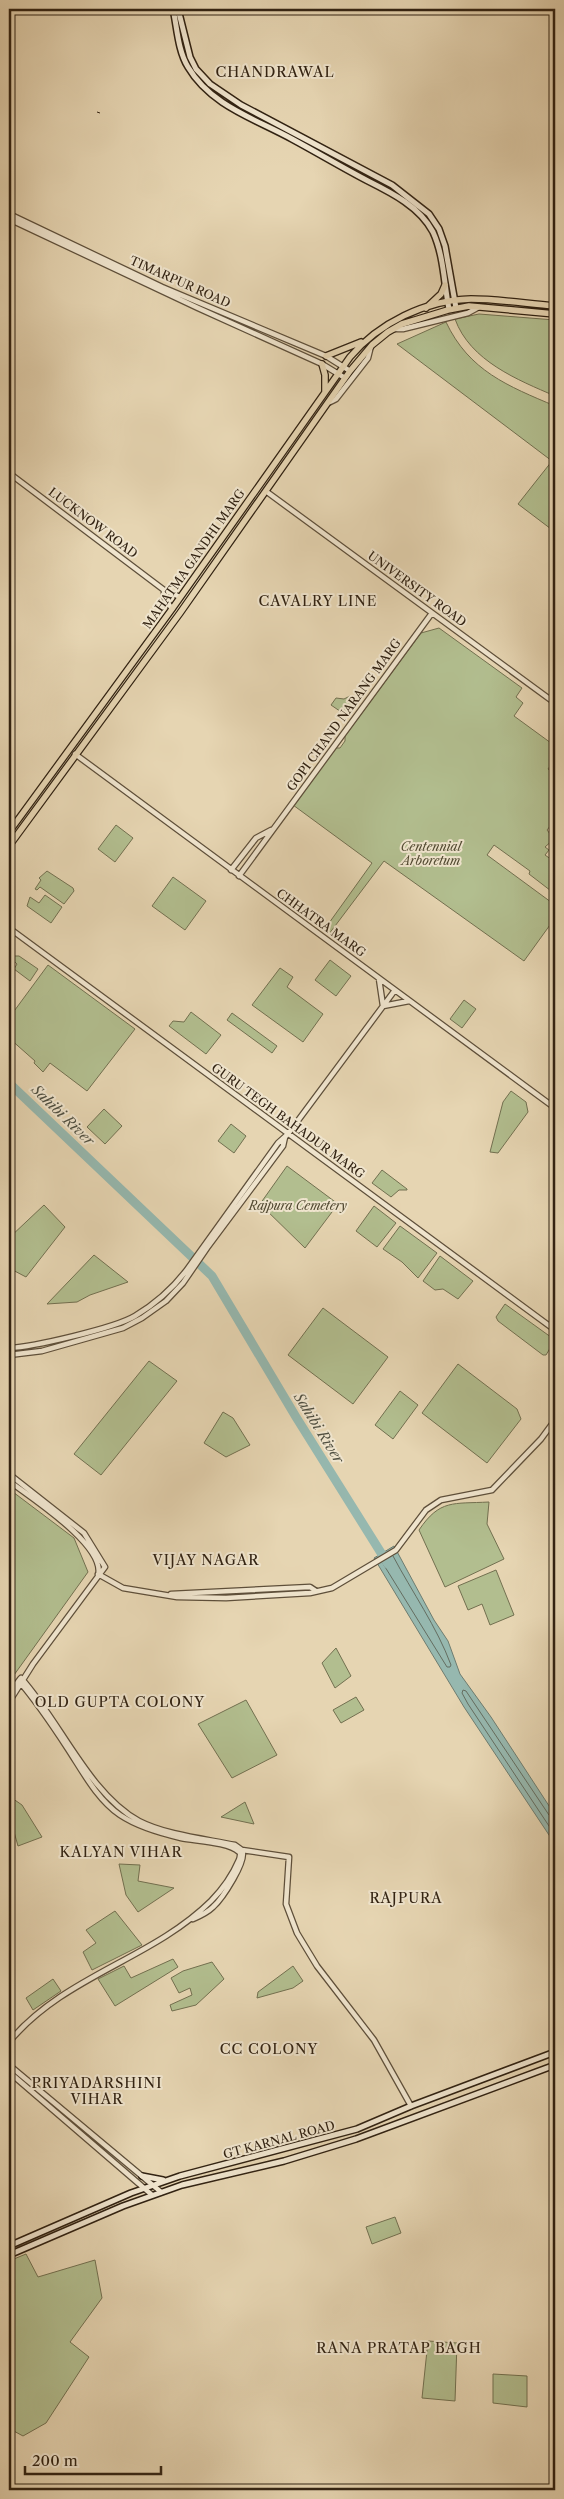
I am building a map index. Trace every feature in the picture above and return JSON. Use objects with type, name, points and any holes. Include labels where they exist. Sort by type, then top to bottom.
[{"type":"main road","points":[[173,9],[184,59],[188,67],[207,90],[242,115],[292,138],[408,204],[433,232],[441,260],[449,310]]},
{"type":"main road","points":[[178,9],[190,57],[196,69],[210,84],[241,105],[392,185],[429,214],[439,229],[445,246],[456,308]]},
{"type":"main road","points":[[425,309],[441,294],[446,285]]},
{"type":"main road","name":"MAHATMA GANDHI MARG","points":[[9,832],[172,609],[338,373],[363,341],[386,325],[409,314],[448,302],[471,299],[555,306]]},
{"type":"main road","name":"MAHATMA GANDHI MARG","points":[[9,846],[267,492],[350,371],[372,345],[402,324],[456,308],[479,307],[555,314]]},
{"type":"main road","points":[[326,356],[363,341]]},
{"type":"main road","points":[[322,364],[326,376],[325,394]]},
{"type":"main road","points":[[126,671],[133,676]]},
{"type":"main road","name":"GT KARNAL ROAD","points":[[9,2246],[145,2188],[357,2129],[411,2106],[555,2052]]},
{"type":"main road","name":"GT KARNAL ROAD","points":[[9,2254],[152,2195],[182,2185],[284,2161],[356,2139],[555,2065]]},
{"type":"main road","points":[[142,2176],[166,2181]]},
{"type":"street","name":"TIMARPUR ROAD","points":[[9,214],[322,364],[345,378]]},
{"type":"street","name":"TIMARPUR ROAD","points":[[9,219],[163,289],[326,356],[350,371]]},
{"type":"street","points":[[393,329],[403,330],[468,313],[479,307]]},
{"type":"street","points":[[330,402],[336,399],[368,358],[372,345]]},
{"type":"street","name":"LUCKNOW ROAD","points":[[9,473],[164,590],[180,597]]},
{"type":"street","name":"UNIVERSITY ROAD","points":[[267,492],[555,703]]},
{"type":"street","points":[[164,590],[164,597],[172,609]]},
{"type":"street","name":"GOPI CHAND NARANG MARG","points":[[239,876],[432,613]]},
{"type":"street","name":"CHHATRA MARG","points":[[75,754],[555,1108]]},
{"type":"street","name":"GOPI CHAND NARANG MARG","points":[[231,870],[256,838],[272,830]]},
{"type":"street","name":"GURU TEGH BAHADUR MARG","points":[[9,928],[286,1135],[555,1330]]},
{"type":"street","points":[[379,978],[383,1006]]},
{"type":"street","points":[[11,1357],[73,1343],[137,1322],[175,1294],[205,1247],[283,1146],[286,1135],[395,990]]},
{"type":"street","points":[[383,1006],[410,1001]]},
{"type":"street","points":[[9,1348],[55,1340],[130,1319],[170,1290],[188,1272]]},
{"type":"street","points":[[98,1576],[123,1588],[178,1597],[226,1598],[317,1591],[332,1588],[396,1550],[426,1510],[441,1500],[495,1488],[555,1420]]},
{"type":"street","points":[[9,1474],[84,1533],[104,1564],[104,1569],[22,1680],[9,1702]]},
{"type":"street","points":[[9,1481],[81,1537],[99,1566],[98,1576]]},
{"type":"street","points":[[9,1694],[22,1680]]},
{"type":"street","points":[[22,1680],[88,1780],[105,1802],[119,1814],[137,1824],[158,1832],[241,1851],[289,1857],[286,1904],[297,1933],[317,1966],[374,2040],[411,2106]]},
{"type":"street","points":[[9,2042],[27,2023],[64,1993],[207,1912],[218,1902],[243,1861],[241,1851]]},
{"type":"street","points":[[9,2066],[161,2192]]},
{"type":"street","points":[[9,2072],[152,2195]]},
{"type":"street","points":[[106,2155],[110,2150]]},
{"type":"green space","points":[[479,314],[555,320],[555,396],[511,376],[483,358],[472,347],[462,334],[455,319]]},
{"type":"green space","points":[[446,322],[455,339],[478,365],[506,384],[555,406],[555,532],[518,504],[552,461],[397,344]]},
{"type":"green space","name":"Centennial Arboretum","points":[[439,628],[522,688],[516,697],[523,703],[514,716],[551,743],[555,738],[555,759],[548,769],[555,775],[555,828],[551,825],[547,830],[554,839],[545,847],[549,850],[545,855],[555,862],[555,894],[529,874],[530,871],[494,845],[487,855],[555,905],[555,918],[524,961],[384,861],[329,934],[324,930],[372,863],[293,805],[335,748],[340,748],[345,741],[345,736],[421,633]]},
{"type":"green space","points":[[350,696],[357,701],[347,716],[331,705],[336,698],[344,699]]},
{"type":"green space","points":[[116,825],[133,838],[115,862],[98,849]]},
{"type":"green space","points":[[47,871],[73,888],[74,891],[64,904],[40,887],[37,890],[35,889],[41,880],[39,878]]},
{"type":"green space","points":[[173,877],[206,901],[185,930],[152,906]]},
{"type":"green space","points":[[45,895],[62,907],[51,923],[27,906],[30,897],[39,903]]},
{"type":"green space","points":[[9,956],[19,956],[38,969],[30,981],[14,969],[17,964]]},
{"type":"green space","points":[[330,960],[351,976],[336,996],[315,980]]},
{"type":"green space","points":[[48,965],[135,1029],[87,1091],[50,1063],[43,1072],[34,1063],[35,1061],[9,1038],[9,1018]]},
{"type":"green space","points":[[280,968],[293,977],[287,987],[323,1014],[303,1042],[252,1005]]},
{"type":"green space","points":[[464,1000],[476,1009],[462,1028],[450,1019]]},
{"type":"green space","points":[[191,1012],[221,1035],[206,1054],[169,1026],[173,1021],[184,1022]]},
{"type":"green space","points":[[232,1013],[277,1046],[272,1053],[227,1020]]},
{"type":"green space","points":[[511,1091],[526,1102],[528,1112],[498,1153],[490,1152],[503,1102]]},
{"type":"green space","points":[[104,1109],[122,1126],[105,1144],[87,1127]]},
{"type":"green space","points":[[231,1124],[246,1136],[234,1153],[218,1141]]},
{"type":"green space","name":"Rajpura Cemetery","points":[[287,1166],[338,1204],[305,1248],[260,1204]]},
{"type":"green space","points":[[382,1170],[407,1190],[399,1190],[391,1197],[372,1183]]},
{"type":"green space","points":[[44,1205],[65,1227],[26,1277],[9,1268],[9,1238]]},
{"type":"green space","points":[[374,1206],[396,1223],[377,1247],[356,1231]]},
{"type":"green space","points":[[400,1226],[437,1253],[418,1278],[402,1262],[383,1249]]},
{"type":"green space","points":[[94,1255],[128,1282],[90,1295],[77,1302],[47,1304]]},
{"type":"green space","points":[[440,1256],[473,1281],[458,1299],[443,1289],[435,1290],[423,1281]]},
{"type":"green space","points":[[505,1304],[555,1340],[546,1355],[543,1355],[498,1321],[496,1317]]},
{"type":"green space","points":[[323,1308],[388,1357],[353,1404],[288,1355]]},
{"type":"green space","points":[[149,1361],[177,1381],[101,1475],[74,1454]]},
{"type":"green space","points":[[458,1364],[517,1409],[521,1419],[487,1463],[422,1413]]},
{"type":"green space","points":[[400,1391],[418,1405],[393,1439],[375,1425]]},
{"type":"green space","points":[[223,1412],[233,1418],[250,1445],[226,1457],[204,1443]]},
{"type":"green space","points":[[9,1489],[74,1538],[88,1572],[9,1682]]},
{"type":"green space","points":[[489,1502],[487,1524],[504,1559],[445,1587],[419,1530],[434,1513],[448,1505]]},
{"type":"green space","points":[[496,1570],[514,1615],[490,1625],[482,1604],[468,1610],[458,1586]]},
{"type":"green space","points":[[336,1648],[351,1676],[335,1688],[322,1663]]},
{"type":"green space","points":[[356,1697],[364,1710],[341,1723],[333,1710]]},
{"type":"green space","points":[[246,1700],[277,1755],[232,1778],[198,1724]]},
{"type":"green space","points":[[9,1796],[22,1805],[42,1837],[18,1846],[9,1814]]},
{"type":"green space","points":[[245,1802],[254,1824],[221,1817]]},
{"type":"green space","points":[[119,1864],[140,1865],[138,1881],[174,1888],[138,1912],[126,1895]]},
{"type":"green space","points":[[115,1911],[142,1945],[92,1970],[83,1952],[96,1943],[86,1930]]},
{"type":"green space","points":[[173,1959],[178,1967],[115,2006],[98,1979],[124,1966],[131,1978]]},
{"type":"green space","points":[[212,1962],[224,1979],[196,2005],[172,2011],[170,2005],[192,1995],[190,1988],[179,1993],[171,1978],[183,1971]]},
{"type":"green space","points":[[293,1966],[303,1981],[293,1988],[257,1998],[258,1992]]},
{"type":"green space","points":[[53,1979],[61,1991],[33,2010],[26,1998]]},
{"type":"green space","points":[[395,2217],[401,2233],[372,2244],[366,2227]]},
{"type":"green space","points":[[26,2254],[38,2277],[95,2260],[102,2298],[70,2342],[89,2357],[46,2423],[23,2436],[12,2430],[9,2435],[9,2261]]},
{"type":"green space","points":[[428,2341],[457,2343],[455,2401],[422,2398]]},
{"type":"green space","points":[[493,2374],[527,2376],[527,2407],[493,2403]]},
{"type":"water","points":[[394,1546],[434,1620],[448,1641],[460,1674],[491,1717],[555,1815],[555,1844],[464,1707],[374,1558]]},
{"type":"waterway","name":"Sahibi River","points":[[9,1083],[212,1276],[296,1417],[388,1564]]},
{"type":"district","name":"CHANDRAWAL","points":[[275,72]]},
{"type":"district","name":"CAVALRY LINE","points":[[318,601]]},
{"type":"district","name":"VIJAY NAGAR","points":[[206,1560]]},
{"type":"district","name":"OLD GUPTA COLONY","points":[[120,1702]]},
{"type":"district","name":"KALYAN VIHAR","points":[[121,1852]]},
{"type":"district","name":"RAJPURA","points":[[406,1898]]},
{"type":"district","name":"CC COLONY","points":[[269,2049]]},
{"type":"district","name":"PRIYADARSHINI VIHAR","points":[[97,2092]]},
{"type":"district","name":"RANA PRATAP BAGH","points":[[399,2348]]}]
